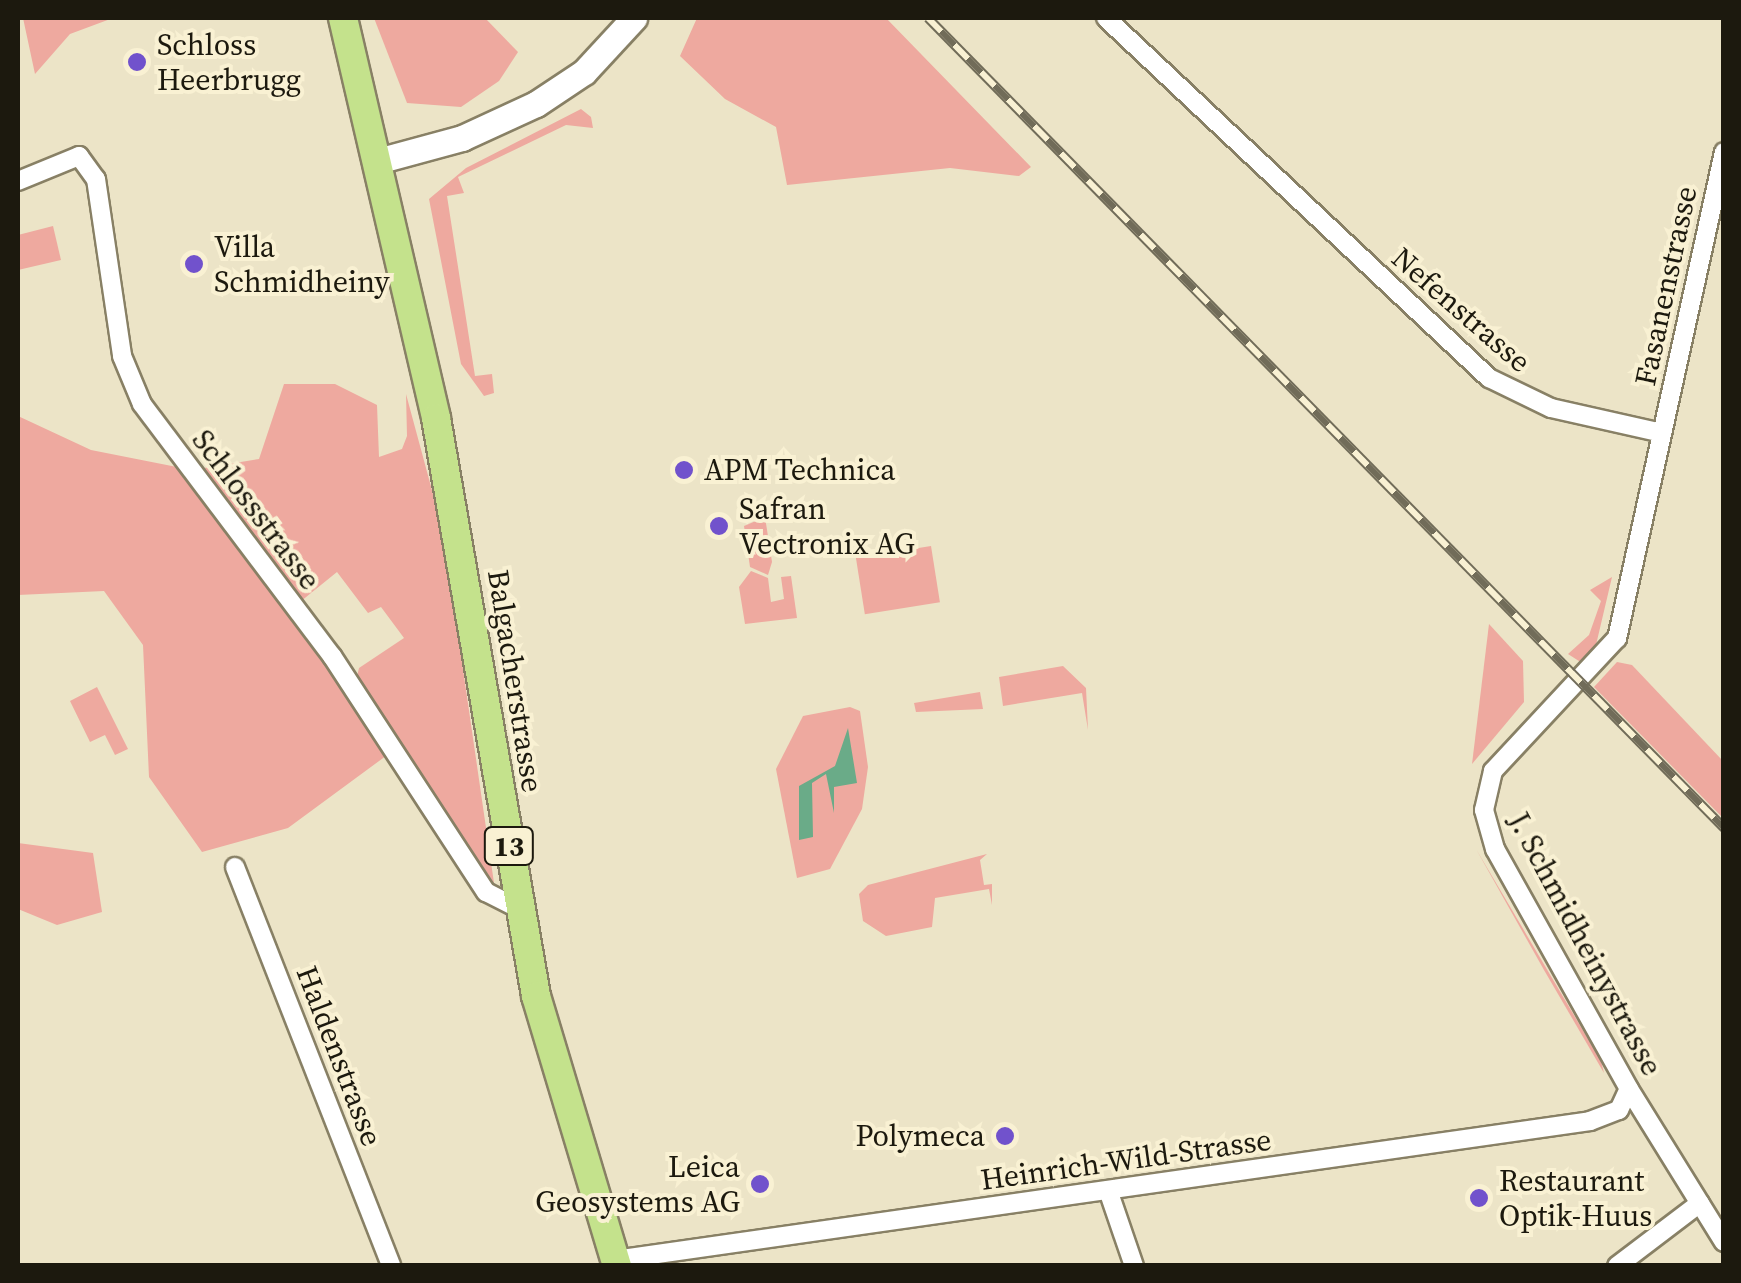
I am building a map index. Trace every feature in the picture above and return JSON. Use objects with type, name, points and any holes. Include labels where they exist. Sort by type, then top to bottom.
[{"type":"main road","name":"Balgacherstrasse","points":[[343,18],[381,160],[471,612],[518,908],[556,1076],[616,1262]]},
{"type":"main road","points":[[381,160],[462,138],[536,104],[584,72],[634,18]]},
{"type":"street","name":"Nefenstrasse","points":[[1106,18],[1489,378],[1550,408],[1662,432]]},
{"type":"street","name":"Fasanenstrasse","points":[[1662,432],[1724,152]]},
{"type":"street","name":"Schlossstrasse","points":[[18,181],[80,156],[96,180],[122,356],[142,404],[332,656],[486,892],[518,908]]},
{"type":"street","name":"J. Schmidheinystrasse","points":[[1662,432],[1617,638],[1493,772],[1484,810],[1496,848],[1629,1088],[1724,1242]]},
{"type":"street","name":"Haldenstrasse","points":[[235,866],[391,1266]]},
{"type":"street","name":"Heinrich-Wild-Strasse","points":[[616,1262],[1590,1120],[1620,1110],[1629,1088]]},
{"type":"street","points":[[1108,1190],[1134,1266]]},
{"type":"street","points":[[1616,1266],[1700,1204]]},
{"type":"shaded area","points":[[23,18],[113,18],[70,34],[35,74]]},
{"type":"shaded area","points":[[374,18],[485,18],[518,52],[499,81],[461,107],[407,103]]},
{"type":"shaded area","points":[[697,18],[886,18],[1031,167],[1019,176],[950,168],[787,185],[776,127],[725,99],[680,56]]},
{"type":"shaded area","points":[[581,109],[591,117],[593,128],[566,125],[458,177],[464,193],[447,196],[475,376],[492,374],[494,393],[484,396],[461,364],[429,199],[466,168]]},
{"type":"shaded area","points":[[53,226],[61,260],[18,270],[18,235]]},
{"type":"shaded area","points":[[284,384],[335,384],[377,405],[379,457],[402,449],[407,436],[406,394],[443,531],[494,883],[356,681],[359,668],[404,638],[381,607],[368,613],[337,572],[295,606],[394,750],[288,828],[202,852],[149,777],[143,645],[104,591],[18,595],[18,416],[91,450],[192,470],[259,459]]},
{"type":"shaded area","points":[[765,517],[772,562],[768,575],[750,567],[744,526]]},
{"type":"shaded area","points":[[931,546],[940,602],[865,614],[856,558]]},
{"type":"shaded area","points":[[751,571],[768,578],[771,602],[784,599],[781,577],[791,576],[797,618],[745,624],[739,587]]},
{"type":"shaded area","points":[[1612,577],[1596,645],[1582,663],[1568,654],[1589,635],[1601,601],[1590,590]]},
{"type":"shaded area","points":[[1489,624],[1523,661],[1524,702],[1472,764]]},
{"type":"shaded area","points":[[1617,662],[1632,665],[1723,761],[1723,818],[1594,687]]},
{"type":"shaded area","points":[[1063,666],[1086,688],[1088,730],[1082,693],[1003,706],[999,677]]},
{"type":"shaded area","points":[[97,687],[128,749],[115,755],[105,735],[90,742],[70,701]]},
{"type":"shaded area","points":[[980,692],[983,709],[916,712],[914,703]]},
{"type":"shaded area","points":[[850,707],[860,711],[868,767],[862,809],[830,869],[797,878],[776,769],[803,716]]},
{"type":"shaded area","points":[[848,728],[857,783],[834,787],[834,813],[826,774],[812,783],[813,837],[799,840],[799,786],[835,766]]},
{"type":"shaded area","points":[[18,843],[93,853],[102,912],[57,925],[18,909]]},
{"type":"shaded area","points":[[1476,849],[1601,1061],[1604,1073],[1544,970]]},
{"type":"shaded area","points":[[987,854],[980,860],[984,885],[992,884],[992,905],[989,889],[935,898],[932,927],[886,936],[863,921],[859,894],[868,885]]},
{"type":"railway","points":[[928,18],[1724,828]]},
{"type":"place","name":"Schloss Heerbrugg","points":[[137,62]]},
{"type":"place","name":"Villa Schmidheiny","points":[[194,264]]},
{"type":"place","name":"APM Technica","points":[[684,470]]},
{"type":"place","name":"Safran Vectronix AG","points":[[719,526]]},
{"type":"place","name":"Polymeca","points":[[1005,1136]]},
{"type":"place","name":"Leica Geosystems AG","points":[[760,1184]]},
{"type":"place","name":"Restaurant Optik-Huus","points":[[1479,1198]]}]
